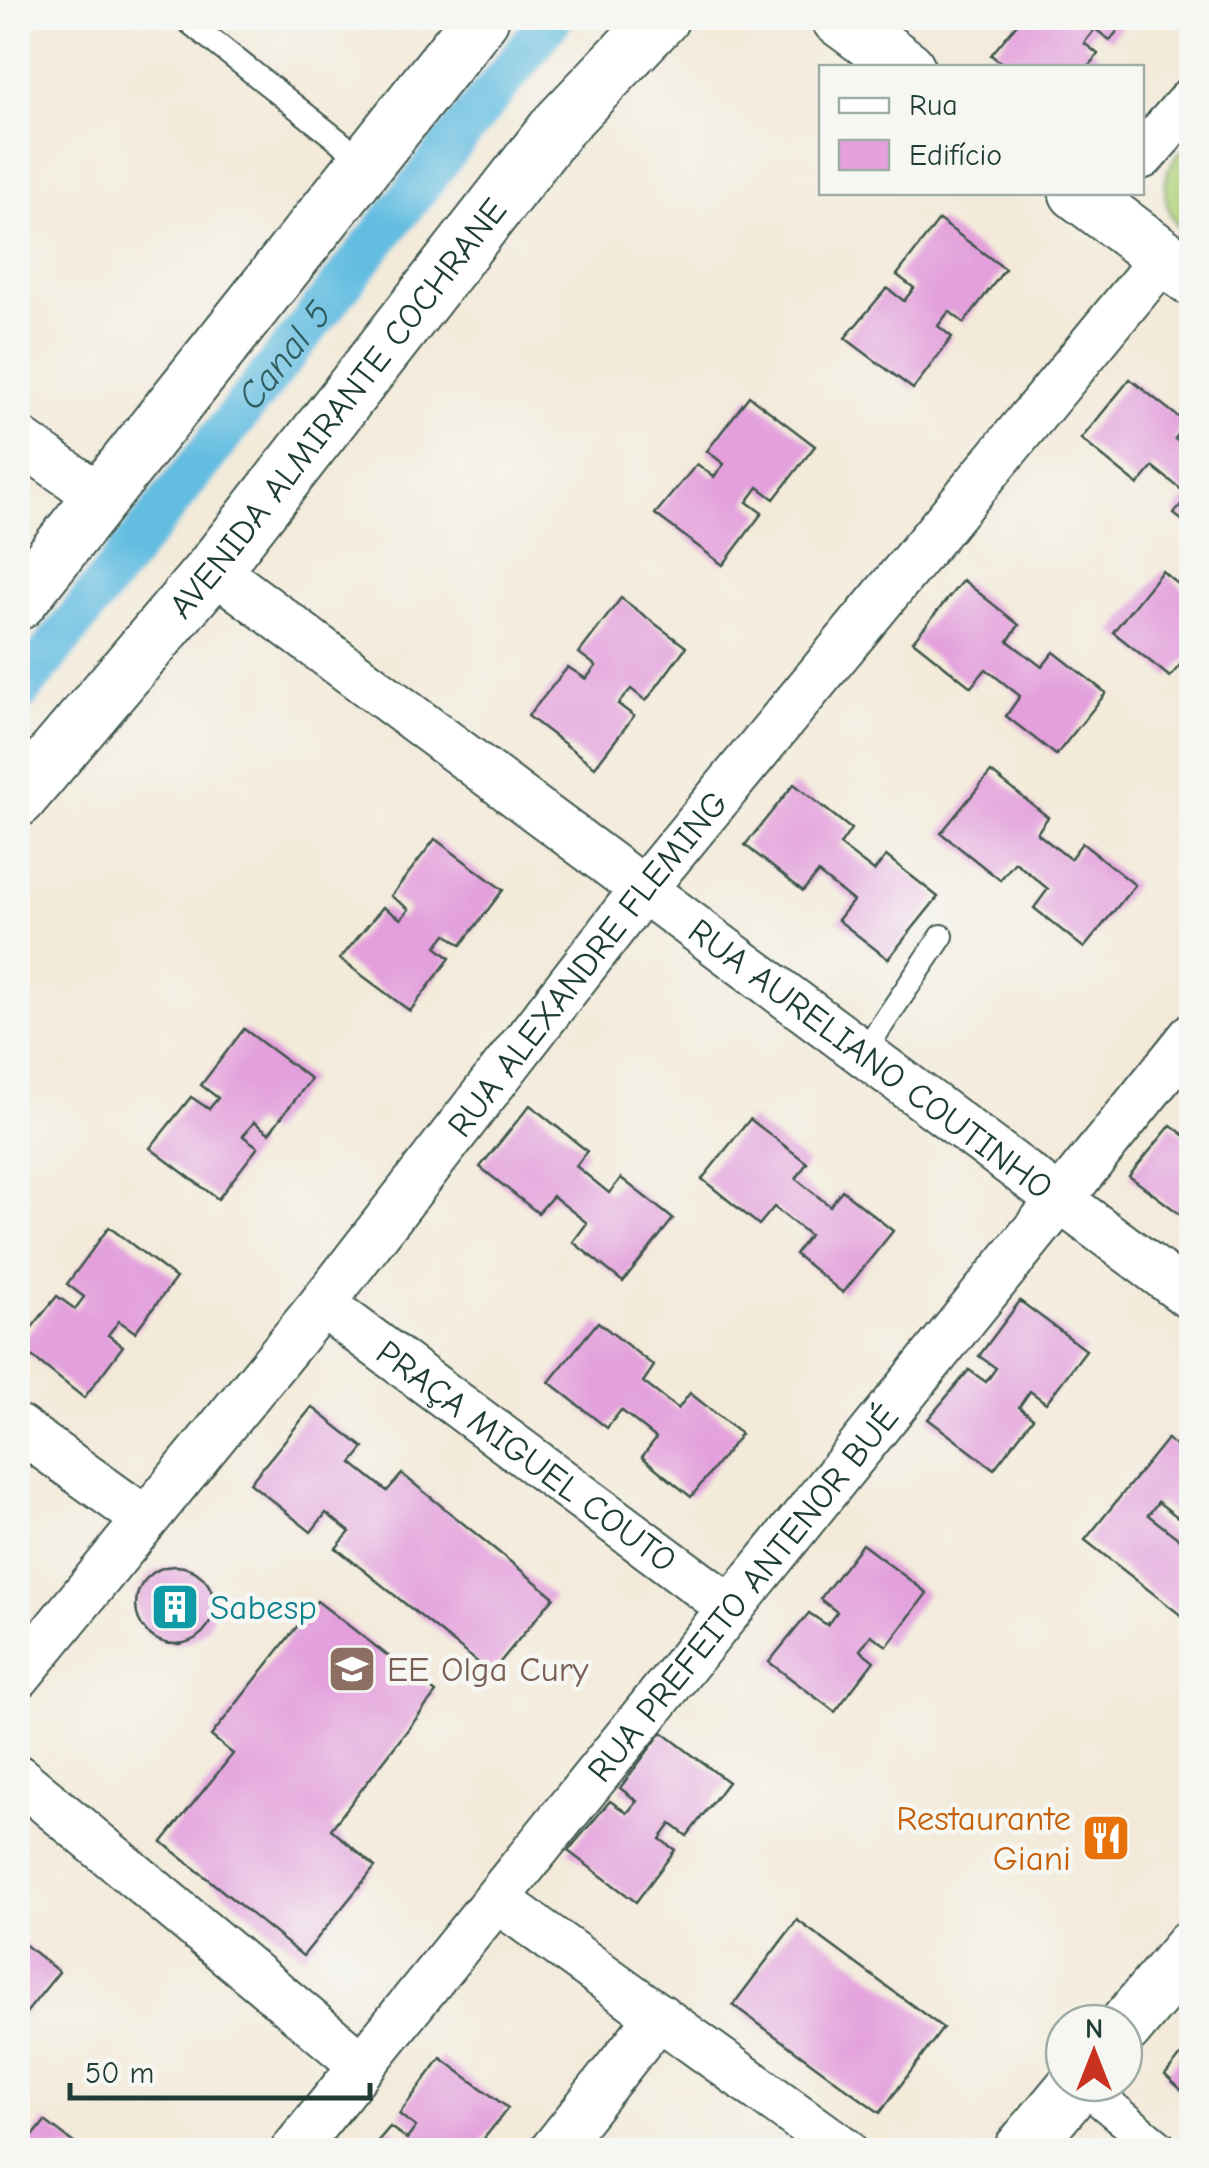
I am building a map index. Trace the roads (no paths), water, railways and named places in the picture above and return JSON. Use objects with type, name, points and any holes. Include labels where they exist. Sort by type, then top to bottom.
[{"type":"main road","points":[[18,602],[481,18]]},
{"type":"main road","name":"AVENIDA ALMIRANTE COCHRANE","points":[[18,799],[213,569],[559,124],[661,18]]},
{"type":"main road","points":[[839,18],[903,65]]},
{"type":"main road","points":[[1097,198],[1177,268]]},
{"type":"main road","points":[[1144,2004],[1192,1947]]},
{"type":"main road","points":[[1022,2150],[1063,2103]]},
{"type":"street","points":[[1144,154],[1192,99]]},
{"type":"street","name":"RUA ALEXANDRE FLEMING","points":[[18,1676],[322,1304],[644,888],[1177,268]]},
{"type":"street","points":[[18,439],[102,498]]},
{"type":"street","name":"RUA AURELIANO COUTINHO","points":[[213,569],[1192,1298]]},
{"type":"street","name":"RUA PREFEITO ANTENOR BUÉ","points":[[294,2150],[1192,1036]]},
{"type":"street","name":"PRAÇA MIGUEL COUTO","points":[[322,1304],[732,1608]]},
{"type":"street","points":[[18,1428],[144,1519]]},
{"type":"street","points":[[18,1778],[362,2065]]},
{"type":"street","points":[[498,1901],[844,2150]]},
{"type":"street","points":[[553,2150],[658,2016]]},
{"type":"street","points":[[1104,2103],[1161,2150]]},
{"type":"lane","points":[[184,18],[364,161]]},
{"type":"lane","points":[[864,1052],[942,936]]},
{"type":"waterway","name":"Canal 5","points":[[18,693],[552,18]]},
{"type":"place","name":"Sabesp","points":[[175,1607]]},
{"type":"place","name":"EE Olga Cury","points":[[352,1669]]},
{"type":"place","name":"Restaurante Giani","points":[[1106,1838]]}]
